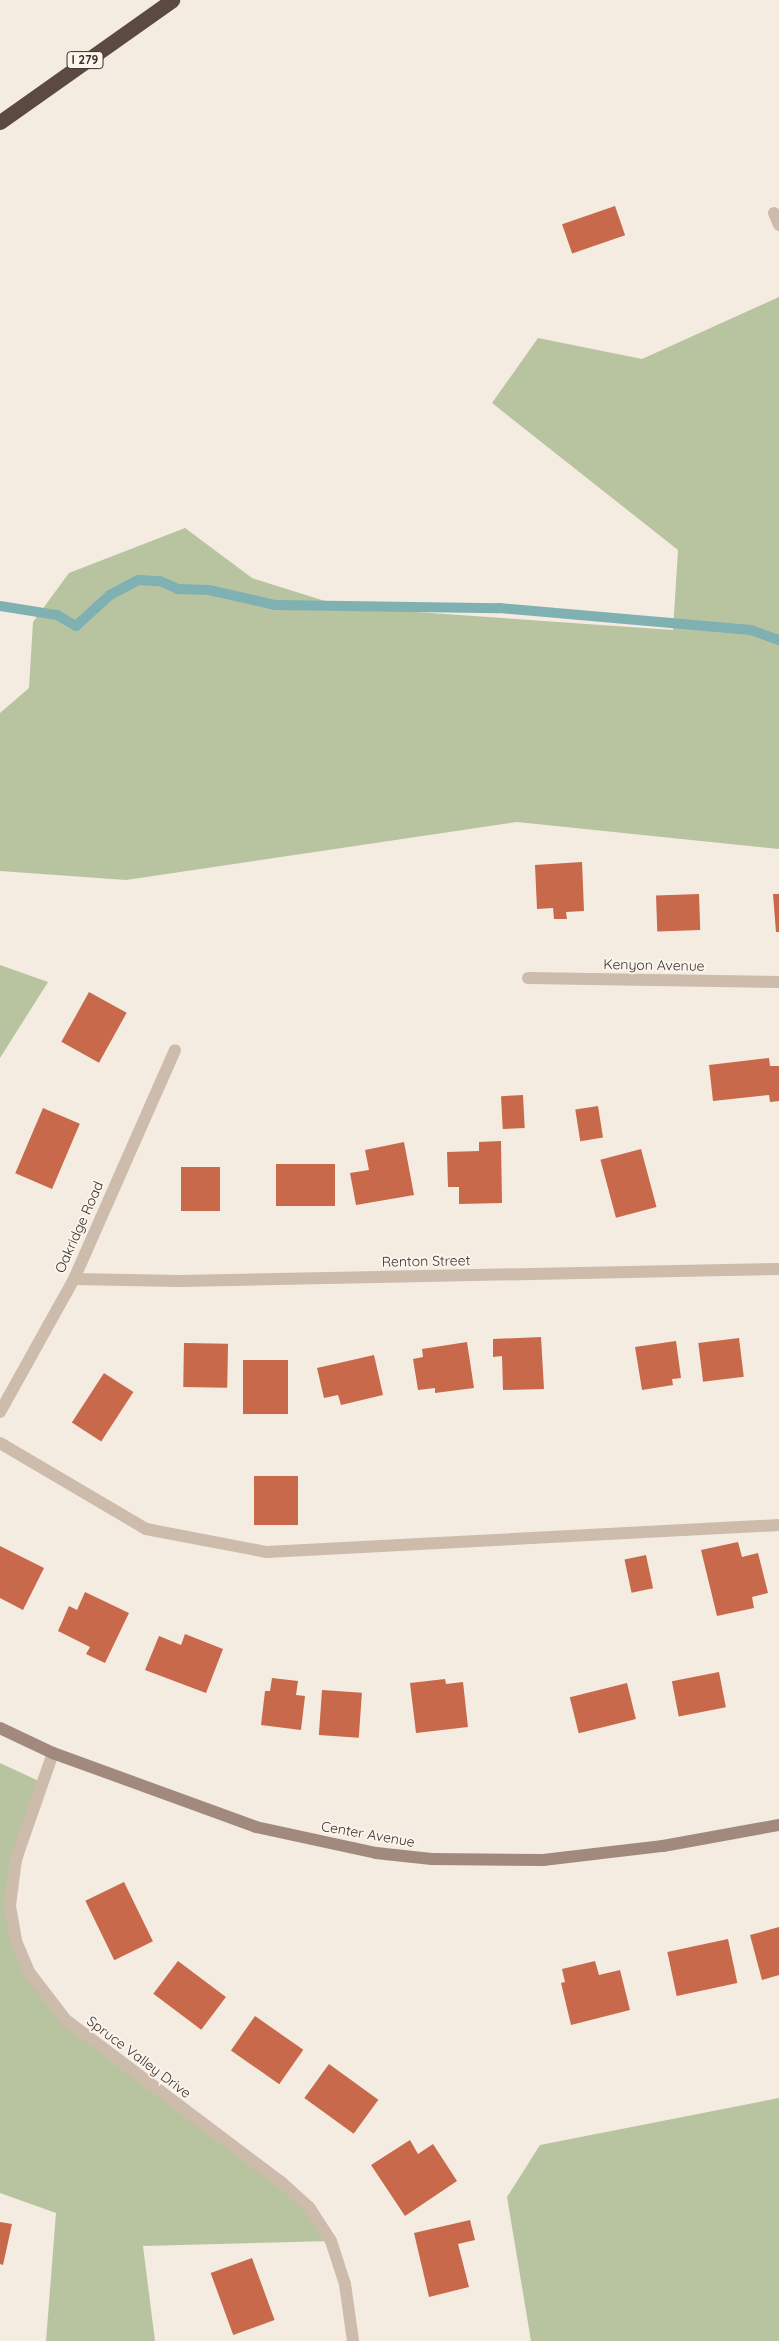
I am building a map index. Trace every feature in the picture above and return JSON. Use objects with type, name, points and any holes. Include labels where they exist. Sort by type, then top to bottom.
[{"type":"highway","name":"I 279","points":[[0,122],[172,0]]},
{"type":"street","name":"Kenyon Avenue","points":[[528,978],[779,982]]},
{"type":"street","name":"Oakridge Road","points":[[0,1412],[74,1279],[174,1050]]},
{"type":"street","name":"Renton Street","points":[[74,1279],[188,1281],[779,1270]]},
{"type":"street","points":[[0,1443],[146,1529],[268,1552],[779,1525]]},
{"type":"street","name":"Center Avenue","points":[[0,1728],[53,1753],[256,1827],[376,1853],[432,1859],[543,1860],[663,1846],[779,1825]]},
{"type":"street","name":"Spruce Valley Drive","points":[[53,1753],[16,1859],[10,1906],[16,1941],[29,1972],[66,2020],[280,2181],[309,2207],[331,2241],[342,2275],[353,2341]]},
{"type":"green space","points":[[779,297],[779,849],[517,822],[126,880],[0,871],[0,713],[29,688],[33,622],[69,573],[185,528],[252,578],[344,607],[673,630],[678,550],[492,403],[538,338],[642,359]]},
{"type":"green space","points":[[0,965],[48,982],[0,1058]]},
{"type":"green space","points":[[0,1763],[43,1783],[10,1906],[16,1941],[46,1998],[280,2181],[331,2241],[143,2246],[155,2341],[46,2341],[56,2213],[0,2193]]},
{"type":"green space","points":[[779,2098],[779,2341],[531,2341],[507,2197],[540,2145]]},
{"type":"building","points":[[615,206],[625,235],[572,254],[562,224]]},
{"type":"building","points":[[582,862],[584,911],[566,912],[567,919],[554,919],[553,908],[537,909],[535,865]]},
{"type":"building","points":[[699,894],[700,930],[657,931],[656,896]]},
{"type":"building","points":[[773,894],[779,894],[779,932],[776,932]]},
{"type":"building","points":[[89,992],[127,1013],[99,1063],[61,1042]]},
{"type":"building","points":[[769,1058],[770,1066],[779,1066],[779,1101],[770,1102],[769,1095],[713,1101],[709,1065]]},
{"type":"building","points":[[523,1095],[525,1128],[503,1129],[501,1096]]},
{"type":"building","points":[[598,1106],[603,1138],[580,1141],[575,1110]]},
{"type":"building","points":[[43,1108],[80,1124],[52,1189],[15,1173]]},
{"type":"building","points":[[501,1141],[502,1203],[459,1204],[459,1187],[448,1187],[447,1152],[479,1151],[479,1142]]},
{"type":"building","points":[[404,1142],[414,1195],[356,1205],[350,1173],[369,1170],[365,1150]]},
{"type":"building","points":[[641,1149],[657,1207],[616,1218],[600,1160]]},
{"type":"building","points":[[276,1164],[335,1164],[335,1206],[276,1206]]},
{"type":"building","points":[[181,1167],[220,1167],[220,1211],[181,1211]]},
{"type":"building","points":[[541,1337],[544,1389],[503,1390],[502,1356],[493,1357],[493,1339]]},
{"type":"building","points":[[739,1338],[744,1377],[703,1382],[698,1343]]},
{"type":"building","points":[[676,1341],[681,1378],[672,1379],[673,1385],[642,1390],[635,1347]]},
{"type":"building","points":[[467,1342],[474,1388],[435,1393],[435,1388],[418,1390],[413,1359],[423,1357],[422,1349]]},
{"type":"building","points":[[184,1343],[228,1344],[227,1388],[183,1387]]},
{"type":"building","points":[[374,1355],[383,1395],[341,1405],[338,1395],[324,1398],[317,1368]]},
{"type":"building","points":[[243,1360],[288,1360],[288,1414],[243,1414]]},
{"type":"building","points":[[104,1373],[133,1392],[101,1442],[72,1422]]},
{"type":"building","points":[[254,1476],[298,1476],[298,1525],[254,1525]]},
{"type":"building","points":[[738,1542],[742,1557],[758,1553],[768,1593],[752,1597],[754,1608],[717,1616],[701,1550]]},
{"type":"building","points":[[0,1546],[44,1568],[23,1610],[0,1598]]},
{"type":"building","points":[[646,1555],[653,1588],[632,1593],[624,1560]]},
{"type":"building","points":[[85,1592],[129,1613],[105,1663],[86,1654],[90,1647],[58,1631],[69,1606],[77,1610]]},
{"type":"building","points":[[185,1634],[223,1649],[206,1693],[145,1670],[159,1636],[181,1645]]},
{"type":"building","points":[[719,1672],[726,1707],[679,1716],[672,1681]]},
{"type":"building","points":[[272,1678],[298,1681],[296,1695],[305,1696],[301,1730],[261,1725],[265,1691],[270,1691]]},
{"type":"building","points":[[445,1679],[446,1684],[463,1682],[468,1727],[416,1733],[410,1683]]},
{"type":"building","points":[[627,1683],[636,1719],[579,1733],[570,1697]]},
{"type":"building","points":[[322,1690],[362,1693],[359,1738],[319,1735]]},
{"type":"building","points":[[124,1882],[153,1941],[114,1960],[85,1901]]},
{"type":"building","points":[[779,1927],[779,1975],[762,1980],[750,1935]]},
{"type":"building","points":[[728,1939],[737,1983],[677,1996],[667,1952]]},
{"type":"building","points":[[178,1961],[226,1997],[201,2030],[153,1994]]},
{"type":"building","points":[[595,1961],[599,1975],[620,1970],[630,2010],[571,2025],[561,1983],[565,1982],[562,1969]]},
{"type":"building","points":[[255,2016],[303,2050],[279,2084],[231,2050]]},
{"type":"building","points":[[329,2064],[378,2100],[354,2134],[304,2098]]},
{"type":"building","points":[[410,2140],[418,2154],[433,2144],[457,2181],[405,2216],[371,2165]]},
{"type":"building","points":[[470,2220],[475,2240],[458,2244],[469,2287],[429,2297],[414,2233]]},
{"type":"building","points":[[0,2222],[12,2224],[3,2265],[0,2264]]},
{"type":"building","points":[[252,2258],[275,2320],[233,2335],[211,2273]]},
{"type":"waterway","points":[[0,606],[57,615],[76,626],[110,595],[138,580],[160,581],[178,589],[209,590],[275,605],[499,608],[751,630],[779,640]]}]
